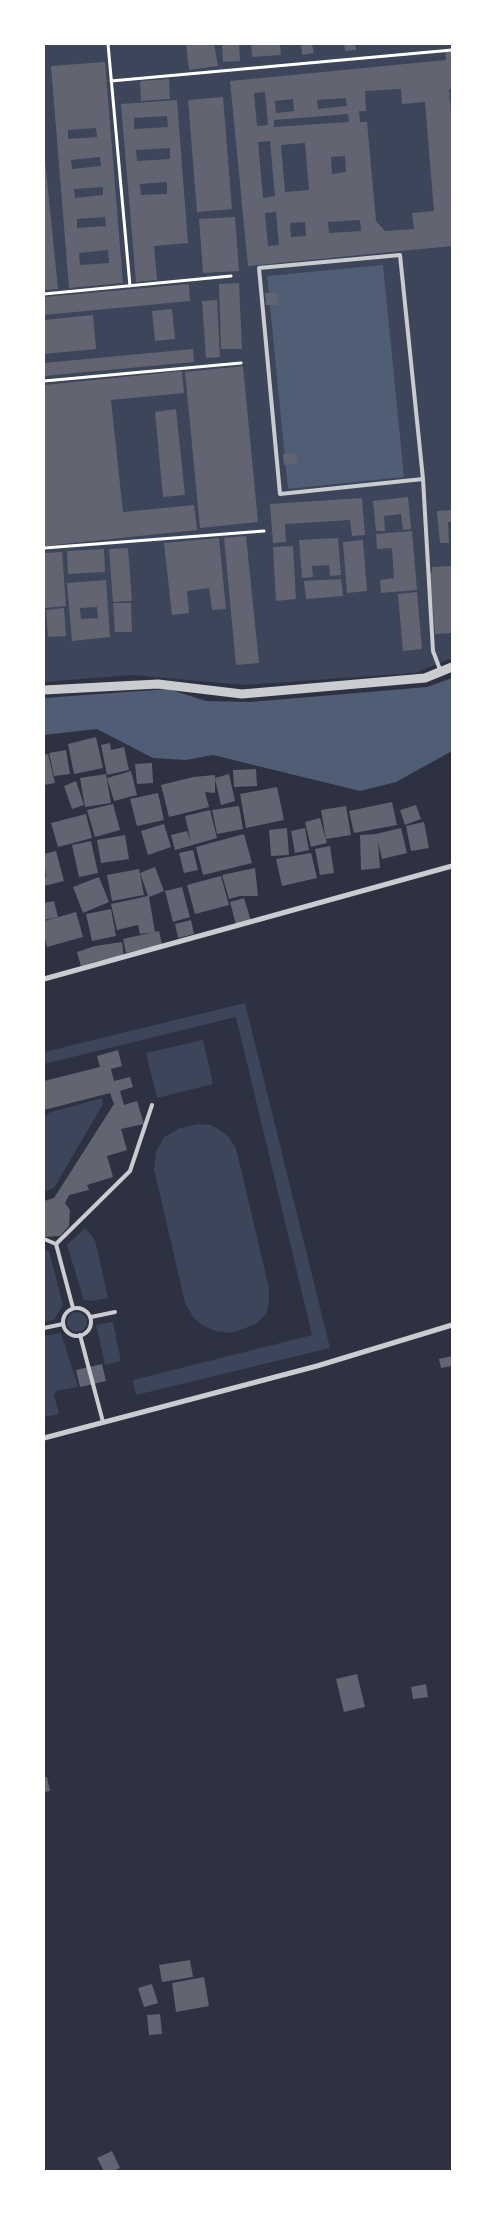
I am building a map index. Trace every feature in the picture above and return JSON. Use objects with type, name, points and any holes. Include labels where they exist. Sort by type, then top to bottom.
[{"type":"street","points":[[44,690],[158,684],[242,694],[424,678],[452,667]]},
{"type":"street","points":[[44,980],[452,866]]},
{"type":"street","points":[[44,1438],[317,1366],[452,1325]]},
{"type":"lane","points":[[423,479],[280,494],[259,268],[400,254],[423,479],[433,651],[441,672]]},
{"type":"lane","points":[[56,1244],[130,1171],[152,1104]]},
{"type":"lane","points":[[44,1239],[56,1244]]},
{"type":"lane","points":[[56,1244],[74,1308]]},
{"type":"lane","points":[[63,1324],[66,1314],[74,1308],[83,1309],[91,1317]]},
{"type":"lane","points":[[91,1317],[115,1312]]},
{"type":"lane","points":[[63,1324],[70,1333],[80,1335],[89,1329],[91,1317]]},
{"type":"lane","points":[[44,1328],[63,1324]]},
{"type":"lane","points":[[80,1335],[103,1422]]},
{"type":"path","points":[[108,44],[130,286]]},
{"type":"path","points":[[111,81],[452,50]]},
{"type":"path","points":[[44,294],[231,276]]},
{"type":"path","points":[[44,381],[241,363]]},
{"type":"path","points":[[44,548],[264,531]]},
{"type":"shaded area","points":[[44,44],[452,44],[452,658],[415,673],[244,685],[133,675],[44,682]]},
{"type":"shaded area","points":[[383,265],[404,477],[288,489],[267,276]]},
{"type":"shaded area","points":[[452,678],[452,751],[396,782],[360,791],[213,755],[186,760],[153,758],[97,729],[44,735],[44,698],[168,689],[206,701],[250,702],[427,687]]},
{"type":"shaded area","points":[[245,1003],[330,1348],[136,1395],[133,1380],[312,1335],[236,1017],[44,1064],[44,1052]]},
{"type":"shaded area","points":[[203,1040],[213,1084],[157,1098],[146,1053]]},
{"type":"shaded area","points":[[102,1098],[103,1104],[54,1188],[44,1192],[44,1118],[48,1113]]},
{"type":"shaded area","points":[[199,1124],[211,1125],[218,1129],[228,1136],[236,1148],[269,1288],[269,1304],[266,1314],[256,1324],[232,1333],[215,1331],[202,1325],[194,1318],[185,1303],[154,1169],[156,1152],[164,1137],[180,1128]]},
{"type":"shaded area","points":[[85,1228],[95,1240],[108,1298],[91,1301],[84,1300],[67,1245]]},
{"type":"shaded area","points":[[44,1249],[49,1251],[63,1305],[54,1320],[44,1322]]},
{"type":"shaded area","points":[[77,1312],[84,1315],[87,1322],[84,1329],[77,1332],[70,1329],[67,1322],[70,1315]]},
{"type":"shaded area","points":[[113,1322],[121,1361],[105,1365],[96,1325]]},
{"type":"shaded area","points":[[61,1333],[78,1387],[56,1391],[54,1395],[59,1414],[44,1417],[44,1336]]},
{"type":"building","points":[[186,44],[214,44],[218,66],[189,70]]},
{"type":"building","points":[[239,44],[240,61],[223,62],[222,45]]},
{"type":"building","points":[[251,44],[280,44],[281,55],[252,57]]},
{"type":"building","points":[[301,44],[312,44],[314,53],[302,55]]},
{"type":"building","points":[[344,44],[355,44],[356,50],[345,51]]},
{"type":"building","points":[[445,52],[452,52],[452,89],[449,89],[452,125],[452,246],[248,266],[230,81],[446,60]],"holes":[[[401,89],[402,104],[425,102],[434,211],[412,213],[414,229],[385,231],[376,221],[367,122],[360,122],[359,111],[366,111],[365,91]],[[265,92],[268,125],[257,126],[254,93]],[[346,98],[347,106],[318,109],[317,100]],[[293,99],[294,111],[276,113],[275,101]],[[348,114],[349,122],[274,127],[274,120]],[[270,141],[275,196],[263,198],[258,142]],[[305,143],[309,190],[285,192],[281,145]],[[345,156],[346,172],[332,174],[331,157]],[[276,212],[279,245],[268,246],[265,213]],[[360,220],[361,231],[329,233],[328,222]],[[305,222],[306,236],[291,237],[290,223]]]},
{"type":"building","points":[[105,62],[123,283],[69,288],[51,66]],"holes":[[[96,128],[97,137],[68,139],[68,130]],[[100,157],[101,166],[72,169],[71,160]],[[103,187],[103,195],[75,198],[74,189]],[[105,217],[106,226],[77,228],[77,219]],[[108,250],[109,263],[80,265],[79,253]]]},
{"type":"building","points":[[169,79],[170,99],[141,101],[140,81]]},
{"type":"building","points":[[223,97],[232,209],[197,212],[188,100]]},
{"type":"building","points":[[177,100],[188,243],[154,246],[157,280],[136,282],[121,104]],"holes":[[[167,116],[168,127],[134,129],[134,118]],[[170,148],[170,159],[137,161],[136,150]],[[167,182],[167,194],[141,195],[140,184]]]},
{"type":"building","points":[[44,150],[58,289],[44,290]]},
{"type":"building","points":[[235,217],[239,271],[203,273],[199,219]]},
{"type":"building","points":[[239,283],[242,349],[221,349],[219,284]]},
{"type":"building","points":[[189,284],[190,301],[44,315],[44,297]]},
{"type":"building","points":[[265,293],[277,293],[278,305],[266,305]]},
{"type":"building","points":[[217,300],[220,357],[206,358],[202,301]]},
{"type":"building","points":[[172,309],[175,339],[155,341],[152,311]]},
{"type":"building","points":[[93,315],[96,349],[44,354],[44,320]]},
{"type":"building","points":[[193,349],[194,362],[44,376],[44,363]]},
{"type":"building","points":[[243,366],[258,522],[200,528],[185,372]]},
{"type":"building","points":[[182,371],[184,393],[111,400],[123,512],[194,505],[197,530],[44,546],[44,385]]},
{"type":"building","points":[[176,409],[185,495],[163,497],[155,412]]},
{"type":"building","points":[[296,453],[297,464],[284,465],[283,454]]},
{"type":"building","points":[[408,497],[411,529],[403,530],[401,514],[384,516],[385,531],[376,531],[373,501]]},
{"type":"building","points":[[362,498],[365,535],[352,536],[350,520],[285,524],[286,542],[273,543],[270,504]]},
{"type":"building","points":[[452,510],[452,522],[448,522],[449,543],[440,543],[437,511]]},
{"type":"building","points":[[412,531],[417,590],[381,593],[380,580],[394,578],[392,548],[377,549],[376,534]]},
{"type":"building","points":[[246,536],[259,663],[236,665],[224,538]]},
{"type":"building","points":[[219,538],[226,609],[212,610],[209,588],[187,591],[189,613],[172,615],[164,543]]},
{"type":"building","points":[[338,538],[341,575],[330,576],[329,565],[312,566],[313,577],[302,578],[299,540]]},
{"type":"building","points":[[363,540],[367,591],[347,593],[343,542]]},
{"type":"building","points":[[293,546],[296,599],[276,601],[273,547]]},
{"type":"building","points":[[128,548],[132,601],[113,602],[109,549]]},
{"type":"building","points":[[104,549],[105,572],[68,574],[67,551]]},
{"type":"building","points":[[62,552],[66,606],[44,608],[44,553]]},
{"type":"building","points":[[452,566],[452,633],[435,634],[430,573],[432,573],[432,567]]},
{"type":"building","points":[[341,579],[343,596],[306,599],[304,581]]},
{"type":"building","points":[[106,580],[110,637],[72,641],[67,583]],"holes":[[[97,607],[98,618],[81,619],[80,608]]]},
{"type":"building","points":[[417,592],[422,649],[403,651],[398,594]]},
{"type":"building","points":[[113,603],[131,603],[132,632],[115,632]]},
{"type":"building","points":[[64,608],[66,636],[48,637],[46,610]]},
{"type":"building","points":[[96,737],[103,768],[74,774],[68,744]]},
{"type":"building","points":[[110,743],[111,750],[124,747],[129,770],[107,775],[101,745]]},
{"type":"building","points":[[66,750],[70,774],[54,776],[49,753]]},
{"type":"building","points":[[48,754],[55,783],[44,785],[44,755]]},
{"type":"building","points":[[152,763],[153,783],[137,784],[135,764]]},
{"type":"building","points":[[256,769],[257,786],[234,787],[233,770]]},
{"type":"building","points":[[131,771],[137,795],[114,801],[107,778]]},
{"type":"building","points":[[106,774],[111,803],[85,807],[80,778]]},
{"type":"building","points":[[229,774],[235,801],[221,805],[215,779],[215,793],[205,792],[209,807],[169,817],[161,785],[193,777],[215,775],[215,778]]},
{"type":"building","points":[[76,781],[84,805],[72,809],[64,786]]},
{"type":"building","points":[[277,787],[284,820],[246,828],[240,794]]},
{"type":"building","points":[[158,793],[164,820],[137,826],[130,799]]},
{"type":"building","points":[[392,802],[397,825],[354,833],[349,811]]},
{"type":"building","points":[[113,804],[120,830],[95,837],[87,810]]},
{"type":"building","points":[[416,805],[421,819],[405,825],[400,810]]},
{"type":"building","points":[[239,806],[243,829],[217,834],[212,810]]},
{"type":"building","points":[[346,806],[351,835],[326,839],[321,810]]},
{"type":"building","points":[[210,810],[217,838],[175,850],[171,835],[187,831],[191,842],[185,816]]},
{"type":"building","points":[[86,814],[92,838],[58,847],[51,823]]},
{"type":"building","points":[[320,818],[327,843],[311,847],[305,822]]},
{"type":"building","points":[[424,822],[429,848],[411,851],[406,826]]},
{"type":"building","points":[[164,824],[171,847],[148,855],[141,831]]},
{"type":"building","points":[[287,828],[289,855],[271,856],[269,830]]},
{"type":"building","points":[[305,828],[309,850],[295,853],[291,831]]},
{"type":"building","points":[[401,828],[407,853],[382,859],[378,842],[380,868],[361,870],[360,835],[376,834]]},
{"type":"building","points":[[244,834],[252,863],[203,875],[196,847]]},
{"type":"building","points":[[125,835],[129,859],[101,863],[97,840]]},
{"type":"building","points":[[91,841],[98,873],[79,877],[72,845]]},
{"type":"building","points":[[330,846],[334,873],[320,875],[315,849]]},
{"type":"building","points":[[193,850],[198,870],[184,873],[179,853]]},
{"type":"building","points":[[56,851],[64,881],[44,886],[44,874],[46,879],[44,854]]},
{"type":"building","points":[[311,853],[317,878],[282,886],[276,859]]},
{"type":"building","points":[[155,867],[164,891],[149,897],[155,932],[140,934],[138,925],[117,930],[111,904],[148,896],[140,873]]},
{"type":"building","points":[[255,868],[258,896],[240,896],[229,899],[222,875]]},
{"type":"building","points":[[139,869],[144,895],[112,901],[107,875]]},
{"type":"building","points":[[221,876],[229,905],[195,914],[187,885]]},
{"type":"building","points":[[99,877],[109,902],[83,913],[73,887]]},
{"type":"building","points":[[182,887],[190,917],[173,922],[165,891]]},
{"type":"building","points":[[244,898],[251,921],[236,925],[230,902]]},
{"type":"building","points":[[54,901],[58,917],[44,920],[44,903]]},
{"type":"building","points":[[111,909],[116,936],[92,941],[86,914]]},
{"type":"building","points":[[76,912],[83,937],[47,947],[44,935],[44,921]]},
{"type":"building","points":[[191,920],[194,934],[178,938],[175,924]]},
{"type":"building","points":[[159,931],[162,945],[126,953],[123,939]]},
{"type":"building","points":[[122,942],[124,957],[97,961],[81,966],[77,952],[95,946]]},
{"type":"building","points":[[118,1050],[122,1066],[111,1069],[114,1081],[130,1077],[133,1087],[120,1091],[124,1105],[137,1101],[144,1124],[121,1129],[127,1150],[107,1156],[113,1177],[87,1185],[89,1190],[69,1195],[65,1203],[70,1210],[69,1226],[60,1236],[44,1237],[44,1201],[54,1198],[114,1104],[110,1093],[44,1110],[44,1081],[100,1067],[97,1056]]},
{"type":"building","points":[[452,1356],[452,1366],[441,1368],[439,1359]]},
{"type":"building","points":[[102,1364],[106,1381],[80,1387],[76,1370]]},
{"type":"building","points":[[357,1674],[365,1707],[344,1712],[336,1679]]},
{"type":"building","points":[[426,1684],[428,1697],[413,1699],[411,1687]]},
{"type":"building","points":[[44,1777],[47,1777],[50,1791],[44,1792]]},
{"type":"building","points":[[190,1960],[193,1977],[162,1982],[159,1965]]},
{"type":"building","points":[[204,1977],[209,2006],[176,2012],[172,1983]]},
{"type":"building","points":[[152,1984],[158,2003],[144,2007],[138,1988]]},
{"type":"building","points":[[160,2014],[162,2034],[149,2035],[147,2015]]},
{"type":"building","points":[[112,2151],[120,2168],[104,2171],[97,2158]]}]
